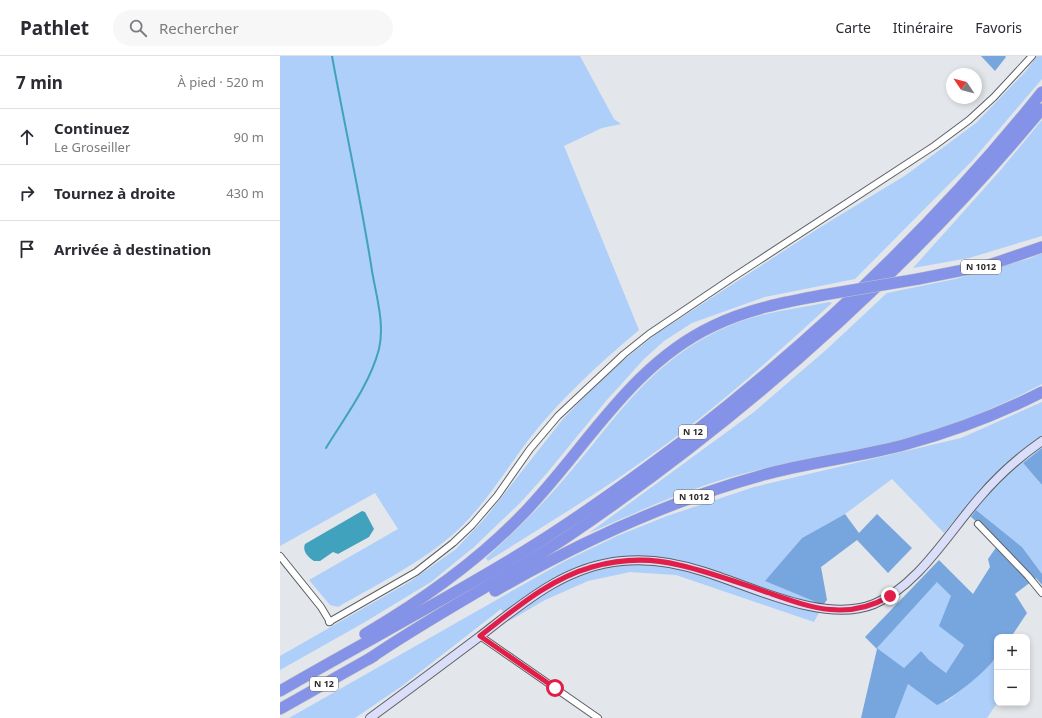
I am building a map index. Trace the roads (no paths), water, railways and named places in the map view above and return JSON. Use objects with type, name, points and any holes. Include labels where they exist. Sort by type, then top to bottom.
[{"type":"highway","name":"N 12","points":[[280,691],[522,552],[627,482],[742,394],[811,335],[905,246],[977,168],[1042,92]]},
{"type":"highway","name":"N 12","points":[[280,709],[368,658],[415,627],[482,590],[567,537],[671,463],[748,403],[822,339],[912,253],[983,178],[1042,108]]},
{"type":"highway","name":"N 1012","points":[[280,682],[403,611],[438,588],[474,560],[532,505],[617,402],[641,377],[667,354],[701,332],[730,318],[774,305],[989,265],[1042,248]]},
{"type":"highway","name":"N 1012","points":[[368,658],[430,628],[566,552],[659,510],[764,475],[877,451],[936,435],[994,415],[1042,392]]},
{"type":"street","points":[[280,556],[321,607],[330,622],[416,572],[453,543],[472,525],[497,496],[530,449],[558,416],[624,354],[649,334],[732,278],[934,146],[969,120],[994,97],[1032,56]]},
{"type":"street","points":[[370,718],[531,596],[564,577],[593,567],[621,561],[651,560],[678,564],[818,609],[848,610],[874,605],[890,596],[908,582],[990,486],[1014,462],[1042,441]]},
{"type":"street","points":[[978,524],[1028,576],[1042,593]]},
{"type":"street","points":[[480,636],[598,718]]},
{"type":"waterway","points":[[326,448],[370,375],[381,339],[379,310],[363,217],[332,56]]}]
